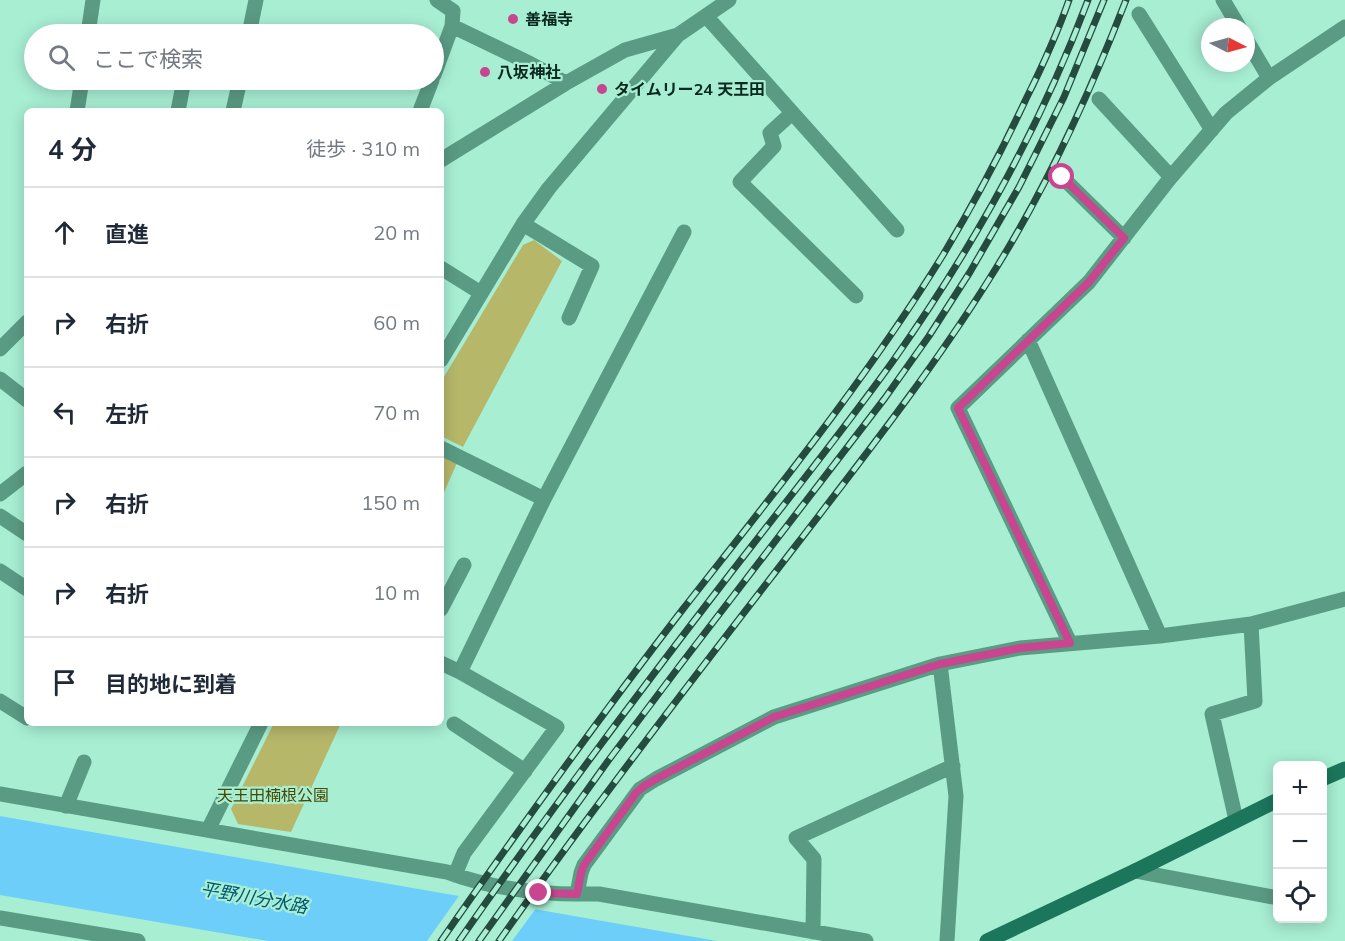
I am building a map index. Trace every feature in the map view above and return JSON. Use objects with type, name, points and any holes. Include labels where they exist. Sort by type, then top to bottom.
[{"type":"street","points":[[89,24],[93,0]]},
{"type":"street","points":[[251,24],[256,0]]},
{"type":"street","points":[[437,0],[453,11],[452,27],[444,48]]},
{"type":"street","points":[[444,355],[523,224],[549,188],[678,35],[729,0]]},
{"type":"street","points":[[1223,0],[1234,18]]},
{"type":"street","points":[[1138,14],[1212,130]]},
{"type":"street","points":[[706,16],[897,230]]},
{"type":"street","points":[[452,27],[567,83]]},
{"type":"street","points":[[1070,643],[958,408],[1089,282],[1171,177],[1226,112],[1269,78],[1345,27]]},
{"type":"street","points":[[444,158],[625,50],[678,35]]},
{"type":"street","points":[[1255,54],[1269,78]]},
{"type":"street","points":[[77,108],[80,90]]},
{"type":"street","points":[[179,108],[182,90]]},
{"type":"street","points":[[235,108],[238,90]]},
{"type":"street","points":[[421,108],[428,90]]},
{"type":"street","points":[[1099,99],[1171,177]]},
{"type":"street","points":[[792,113],[770,133],[774,146],[740,182],[856,296]]},
{"type":"street","points":[[1062,177],[1124,238]]},
{"type":"street","points":[[523,224],[592,266],[569,318]]},
{"type":"street","points":[[460,672],[544,499],[684,231]]},
{"type":"street","points":[[444,270],[481,293]]},
{"type":"street","points":[[0,349],[24,325]]},
{"type":"street","points":[[1029,340],[1160,636]]},
{"type":"street","points":[[0,379],[24,398]]},
{"type":"street","points":[[444,449],[544,499]]},
{"type":"street","points":[[0,494],[24,475]]},
{"type":"street","points":[[0,516],[24,532]]},
{"type":"street","points":[[444,603],[464,566]]},
{"type":"street","points":[[0,571],[24,587]]},
{"type":"street","points":[[577,894],[584,865],[636,793],[656,779],[774,717],[940,664],[1020,648],[1160,636],[1251,624],[1345,599]]},
{"type":"street","points":[[1236,820],[1212,714],[1255,701],[1251,624]]},
{"type":"street","points":[[444,664],[557,727],[464,853],[455,875]]},
{"type":"street","points":[[940,664],[956,796],[947,941]]},
{"type":"street","points":[[0,701],[24,716]]},
{"type":"street","points":[[454,724],[525,771]]},
{"type":"street","points":[[208,830],[260,726]]},
{"type":"street","points":[[66,806],[84,762]]},
{"type":"street","points":[[813,932],[814,859],[796,838],[953,766]]},
{"type":"street","points":[[1327,777],[1345,769]]},
{"type":"street","points":[[0,795],[447,872],[466,880],[539,893],[599,894],[866,941]]},
{"type":"street","points":[[987,941],[1273,802]]},
{"type":"street","points":[[1135,871],[1273,897]]},
{"type":"street","points":[[0,918],[138,941]]},
{"type":"green space","points":[[534,240],[562,261],[463,447],[444,438],[444,377],[523,245]]},
{"type":"green space","points":[[444,456],[457,463],[444,492]]},
{"type":"green space","name":"天王田楠根公園","points":[[272,726],[340,726],[291,832],[238,824],[231,809]]},
{"type":"water","name":"平野川分水路","points":[[0,816],[717,941],[268,941],[0,895]]},
{"type":"pier","points":[[461,893],[537,907],[512,941],[427,941]]},
{"type":"railway","points":[[441,941],[590,732],[818,436],[883,347],[943,255],[997,159],[1043,63],[1069,0]]},
{"type":"railway","points":[[459,941],[589,760],[852,417],[922,319],[977,231],[1026,141],[1069,48],[1088,0]]},
{"type":"railway","points":[[479,941],[608,761],[885,398],[929,336],[970,272],[1019,187],[1064,97],[1104,0]]},
{"type":"railway","points":[[499,941],[571,840],[896,415],[966,315],[1028,214],[1064,144],[1126,0]]},
{"type":"place","name":"善福寺","points":[[513,19]]},
{"type":"place","name":"八坂神社","points":[[485,72]]},
{"type":"place","name":"タイムリー24 天王田","points":[[602,89]]},
{"type":"route","points":[[539,893],[577,894],[584,865],[640,789],[774,717],[940,664],[1020,648],[1070,643],[958,408],[1089,282],[1124,238],[1062,177]]}]
